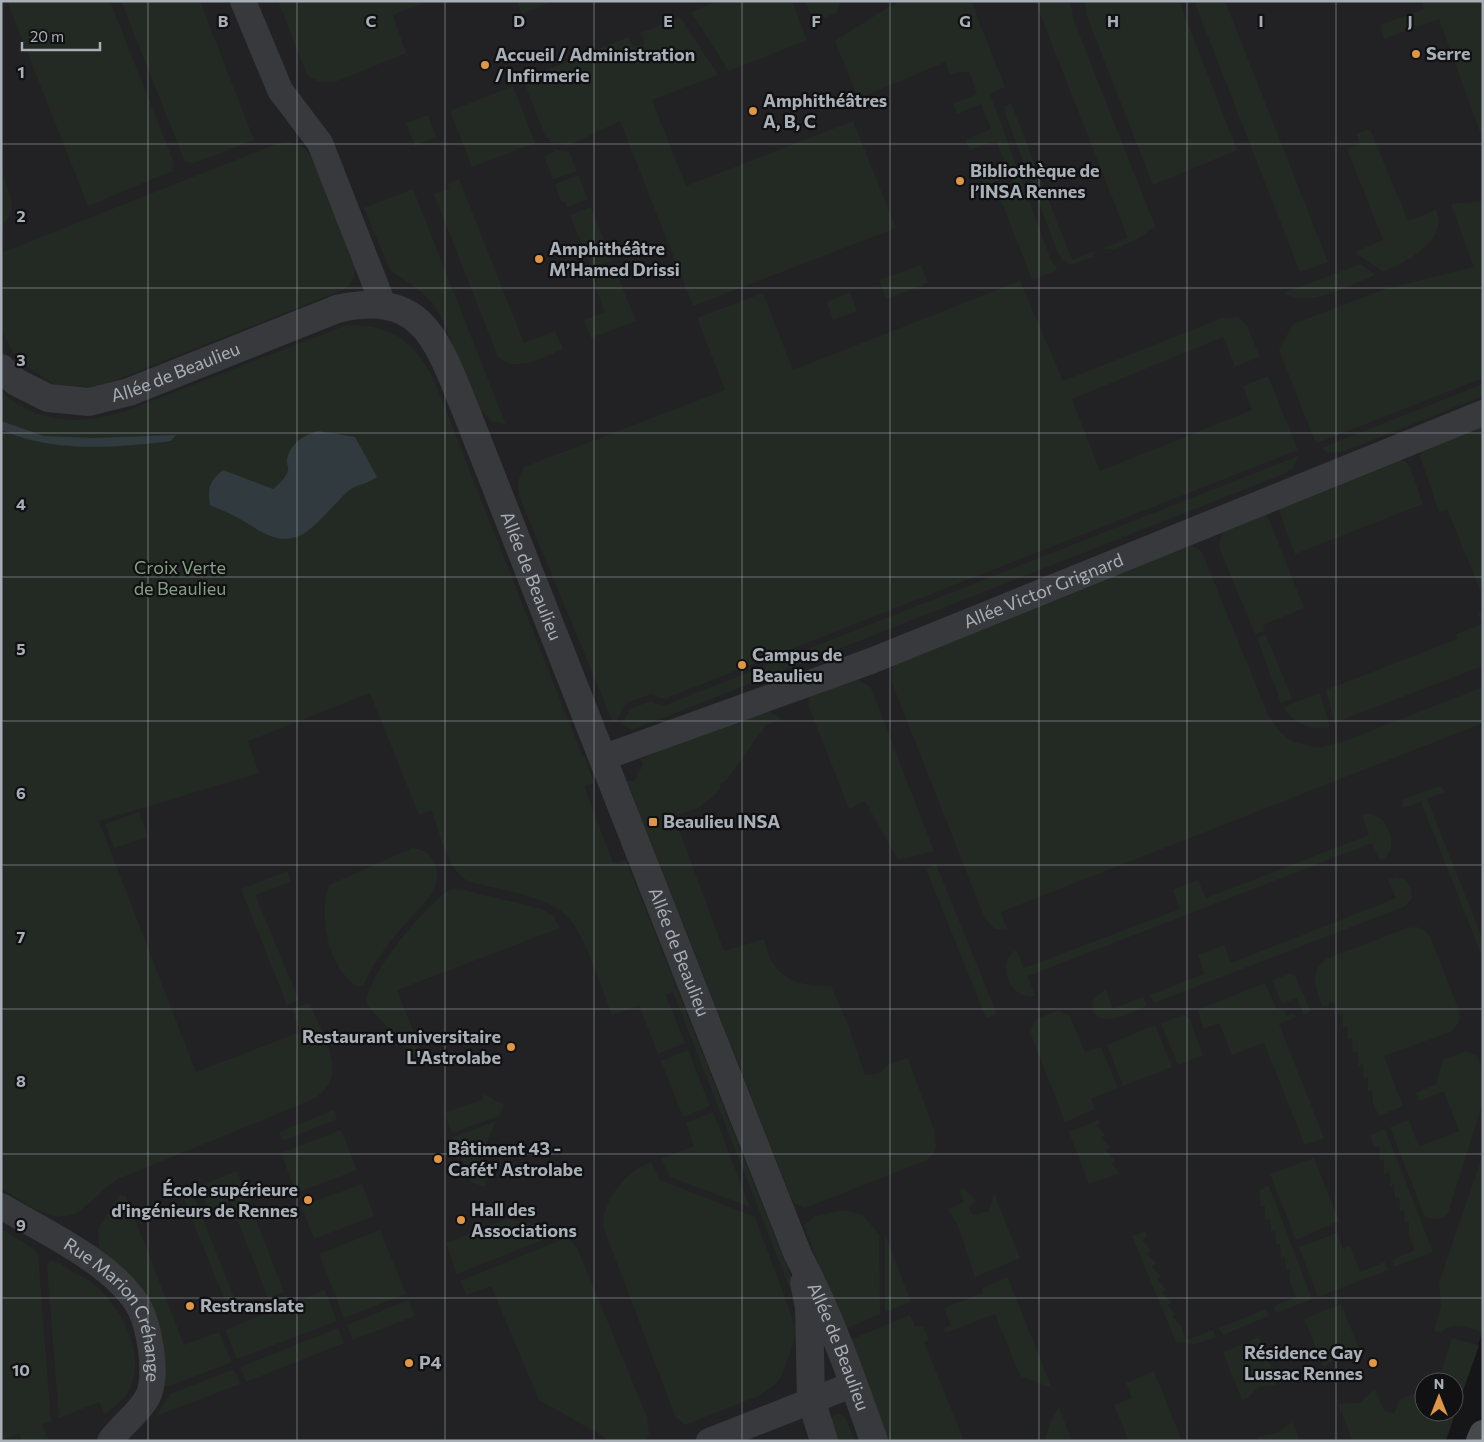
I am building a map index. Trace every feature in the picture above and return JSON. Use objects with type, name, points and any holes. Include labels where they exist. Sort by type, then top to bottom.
[{"type":"main road","points":[[1480,1441],[1483,1434]]},
{"type":"street","points":[[243,1],[280,90],[320,143],[383,304]]},
{"type":"street","name":"Allée de Beaulieu","points":[[1,368],[16,382],[48,398],[89,402],[129,392],[337,309],[361,304],[383,304],[404,312],[424,326],[444,358],[798,1254],[823,1302],[874,1441]]},
{"type":"street","name":"Allée Victor Grignard","points":[[602,758],[871,661],[1483,413]]},
{"type":"street","name":"Rue Marion Créhange","points":[[1,1206],[71,1246],[103,1269],[139,1308],[150,1339],[152,1380],[148,1396],[141,1407],[110,1441]]},
{"type":"street","name":"Allée de Beaulieu","points":[[798,1254],[809,1307],[812,1399],[824,1441]]},
{"type":"street","points":[[709,1441],[854,1384]]},
{"type":"shaded area","name":"Campus de Beaulieu","points":[[1,1],[1483,1],[1483,1330],[1464,1387],[1464,1372],[1414,1372],[1414,1422],[1452,1422],[1446,1441],[1,1441]]},
{"type":"shaded area","points":[[1,421],[44,436],[94,438],[176,435],[171,441],[107,447],[85,447],[42,442],[21,437],[1,430]]},
{"type":"shaded area","points":[[318,431],[355,437],[377,477],[347,492],[305,533],[291,538],[276,538],[210,505],[210,485],[223,470],[273,489],[287,474],[287,459],[295,444],[303,437]]},
{"type":"green space","points":[[7,1],[110,1],[174,163],[172,171],[88,206]]},
{"type":"green space","points":[[121,1],[200,1],[254,140],[194,163],[185,162]]},
{"type":"green space","points":[[278,1],[428,1],[393,15],[406,53],[335,82],[320,82],[307,75]]},
{"type":"green space","points":[[517,1],[553,1],[522,14]]},
{"type":"green space","points":[[719,1],[792,1],[807,40],[729,71],[691,12]]},
{"type":"green space","points":[[805,1],[841,1],[836,13],[824,18],[811,14]]},
{"type":"green space","points":[[901,1],[971,1],[1005,87],[990,94],[1051,260],[1058,270],[1032,280],[1000,198],[1016,192],[1010,176],[984,186],[980,176],[1006,165],[996,141],[970,150],[966,140],[991,129],[981,104],[957,114],[953,104],[977,94],[969,71],[962,73],[960,71],[950,75],[945,62],[865,96],[856,93],[835,41]]},
{"type":"green space","points":[[1035,1],[1070,1],[1074,21],[1155,226],[1145,234],[1115,249],[1104,248],[1128,238]]},
{"type":"green space","points":[[1085,1],[1179,1],[1237,150],[1153,185],[1086,14]]},
{"type":"green space","points":[[1194,1],[1225,1],[1328,262],[1300,272]]},
{"type":"green space","points":[[1422,1],[1483,1],[1483,140],[1439,19],[1384,39],[1380,25],[1424,9]]},
{"type":"green space","points":[[680,17],[718,75],[652,100],[686,186],[853,121],[896,228],[693,306],[620,121],[570,145],[550,142],[549,138],[546,138],[524,82],[526,78],[629,37],[633,47],[644,43],[641,33]]},
{"type":"green space","points":[[513,86],[535,143],[472,167],[450,111]]},
{"type":"green space","points":[[1011,103],[1072,260],[1095,251],[1093,257],[1070,265],[1063,260],[1057,251],[1005,113],[1005,106]]},
{"type":"green space","points":[[428,115],[436,137],[415,146],[406,123]]},
{"type":"green space","points":[[1370,129],[1408,221],[1436,210],[1438,221],[1436,232],[1423,249],[1383,272],[1354,252],[1383,240],[1347,149],[1360,144],[1356,134]]},
{"type":"green space","points":[[289,142],[302,147],[314,159],[355,263],[354,277],[345,289],[111,382],[91,387],[58,386],[25,366],[13,352],[1,330],[1,253],[276,144]]},
{"type":"green space","points":[[553,149],[569,152],[577,171],[553,179],[544,156],[554,152]]},
{"type":"green space","points":[[1,172],[10,193],[12,207],[11,214],[1,226]]},
{"type":"green space","points":[[578,175],[588,199],[567,207],[565,202],[561,201],[555,184]]},
{"type":"green space","points":[[459,179],[524,343],[555,331],[563,349],[539,360],[521,364],[505,362],[498,357],[434,194],[449,189],[448,184]]},
{"type":"green space","points":[[413,189],[506,425],[492,421],[478,408],[443,321],[433,303],[418,289],[390,270],[364,208]]},
{"type":"green space","points":[[1483,201],[1483,378],[1317,443],[1279,350],[1293,324],[1385,289],[1474,267],[1451,204]]},
{"type":"green space","points":[[591,207],[612,261],[591,268],[570,215]]},
{"type":"green space","points":[[1361,264],[1375,275],[1317,297],[1294,297],[1283,293]]},
{"type":"green space","points":[[921,265],[928,283],[886,299],[879,280]]},
{"type":"green space","points":[[615,270],[636,321],[591,338],[584,320],[605,312],[594,284],[597,282],[595,276]]},
{"type":"green space","points":[[1020,281],[1063,381],[1222,318],[1238,317],[1247,326],[1260,357],[1235,366],[1223,337],[1072,399],[1100,471],[1252,410],[1243,386],[1268,376],[1298,450],[664,699],[651,694],[626,703],[616,722],[612,720],[519,496],[518,481],[524,467],[725,390],[697,318],[763,293],[793,370]]},
{"type":"green space","points":[[850,292],[857,311],[833,320],[827,302]]},
{"type":"green space","name":"Croix Verte de Beaulieu","points":[[359,325],[385,330],[405,341],[420,357],[434,380],[582,755],[585,757],[594,783],[584,786],[613,863],[626,860],[791,1277],[802,1319],[673,992],[666,995],[685,1043],[658,1054],[639,1005],[612,1015],[586,947],[572,922],[565,914],[545,902],[506,890],[470,882],[462,876],[455,869],[445,850],[431,810],[419,815],[370,693],[248,741],[259,773],[99,821],[196,1072],[300,1032],[292,1009],[309,1003],[331,1056],[332,1069],[330,1081],[322,1092],[309,1101],[118,1179],[72,1215],[62,1217],[41,1212],[1,1188],[1,392],[31,411],[46,416],[76,420],[109,416],[344,326]]},
{"type":"green space","points":[[1483,384],[1483,396],[1342,452],[1330,453],[1321,448]]},
{"type":"green space","points":[[1483,426],[1483,589],[1480,590],[1447,509],[1439,512],[1420,456],[1423,451]]},
{"type":"green space","points":[[1298,456],[1294,467],[1284,474],[632,730],[622,724],[630,709],[651,701],[663,706]]},
{"type":"green space","points":[[1397,460],[1405,461],[1410,467],[1423,504],[1295,554],[1278,508]]},
{"type":"green space","points":[[1266,512],[1304,608],[1263,625],[1265,631],[1255,634],[1220,550],[1220,542],[1228,529]]},
{"type":"green space","points":[[1190,544],[1202,552],[1268,715],[1281,733],[1294,742],[1317,748],[1342,742],[1483,687],[1483,723],[1001,912],[1008,930],[995,929],[985,919],[892,683],[891,670],[895,662]]},
{"type":"green space","points":[[1483,611],[1483,666],[1334,723],[1326,690],[1457,639],[1456,634],[1482,624],[1478,613]]},
{"type":"green space","points":[[1266,635],[1292,699],[1281,703],[1257,638]]},
{"type":"green space","points":[[856,678],[871,688],[934,851],[898,860],[865,801],[849,809],[808,704],[811,694]]},
{"type":"green space","points":[[1320,693],[1330,727],[1316,728],[1303,725],[1292,718],[1283,707]]},
{"type":"green space","points":[[764,710],[771,712],[781,719],[765,726],[726,781],[720,784],[720,790],[699,808],[674,816],[724,951],[764,939],[771,960],[783,975],[806,984],[831,986],[847,1022],[865,1075],[878,1074],[889,1064],[908,1058],[934,1130],[936,1147],[933,1155],[927,1160],[805,1208],[795,1204],[791,1197],[627,781],[634,781],[643,765],[640,759]]},
{"type":"green space","points":[[1440,786],[1445,792],[1427,799],[1483,940],[1483,959],[1421,802],[1403,808],[1402,804],[1404,799]]},
{"type":"green space","points":[[139,812],[148,837],[114,848],[105,824]]},
{"type":"green space","points":[[1370,813],[1383,820],[1389,831],[1391,848],[1389,853],[1380,861],[1372,843],[1028,976],[1035,996],[1026,996],[1019,993],[1008,980],[1006,972],[1007,963],[1010,956],[1016,950],[1024,968],[1180,909],[1173,890],[1198,880],[1206,898],[1369,835],[1362,815]]},
{"type":"green space","points":[[412,848],[420,849],[431,858],[437,870],[436,884],[428,899],[383,951],[364,984],[358,987],[339,967],[328,941],[325,927],[325,912],[329,885]]},
{"type":"green space","points":[[936,864],[997,1014],[986,1018],[926,869]]},
{"type":"green space","points":[[287,871],[291,882],[255,895],[299,1000],[287,1005],[241,889]]},
{"type":"green space","points":[[1395,877],[1406,880],[1411,889],[1412,898],[1406,906],[1154,1003],[1150,995],[1204,974],[1198,955],[1224,945],[1231,963],[1396,898],[1388,880]]},
{"type":"green space","points":[[459,889],[542,909],[553,916],[560,928],[397,990],[422,1054],[413,1055],[368,1006],[368,995],[373,981],[384,963],[411,927],[438,898],[448,891]]},
{"type":"green space","points":[[1417,927],[1423,929],[1430,936],[1458,1008],[1460,1020],[1453,1031],[1384,1056],[1403,1106],[1379,1116],[1373,1103],[1372,1090],[1368,1091],[1368,1077],[1364,1079],[1363,1064],[1358,1066],[1358,1051],[1353,1053],[1352,1039],[1348,1040],[1347,1026],[1343,1028],[1342,1014],[1339,1015],[1334,1002],[1323,1007],[1316,988],[1315,976],[1320,964],[1326,959],[1407,928]]},
{"type":"green space","points":[[1290,974],[1295,976],[1311,1012],[1304,1015],[1297,998],[1282,1004],[1272,980]]},
{"type":"green space","points":[[1265,983],[1276,1008],[1285,1011],[1286,1016],[1295,1013],[1296,1017],[1279,1024],[1324,1138],[1305,1145],[1264,1043],[1232,1055],[1219,1023],[1203,1029],[1198,1011]]},
{"type":"green space","points":[[1106,990],[1113,1009],[1143,997],[1147,1006],[1120,1017],[1100,1018],[1093,1010],[1093,1002],[1099,994]]},
{"type":"green space","points":[[1058,1010],[1070,1016],[1085,1052],[1101,1047],[1118,1088],[1091,1099],[1095,1109],[1065,1122],[1030,1032],[1035,1020]]},
{"type":"green space","points":[[1183,1015],[1189,1018],[1203,1055],[1178,1065],[1161,1023]]},
{"type":"green space","points":[[1155,1025],[1172,1067],[1123,1086],[1107,1045]]},
{"type":"green space","points":[[688,1050],[710,1106],[683,1117],[661,1061]]},
{"type":"green space","points":[[1466,1051],[1477,1056],[1483,1071],[1483,1102],[1448,1213],[1443,1217],[1434,1219],[1424,1215],[1390,1127],[1409,1120],[1419,1147],[1459,1131],[1444,1091],[1419,1101],[1416,1093],[1436,1084],[1443,1060]]},
{"type":"green space","points":[[484,1094],[504,1105],[499,1116],[452,1133],[444,1113],[481,1100]]},
{"type":"green space","points":[[334,1110],[337,1119],[283,1141],[279,1132]]},
{"type":"green space","points":[[713,1112],[750,1207],[670,1177],[661,1159],[694,1146],[686,1123]]},
{"type":"green space","points":[[1098,1120],[1100,1122],[1096,1125],[1105,1135],[1101,1137],[1110,1148],[1106,1150],[1115,1161],[1111,1163],[1119,1173],[1089,1184],[1069,1132]]},
{"type":"green space","points":[[496,1121],[478,1162],[492,1168],[484,1187],[471,1182],[453,1137]]},
{"type":"green space","points":[[1385,1129],[1433,1252],[1394,1267],[1392,1260],[1415,1250],[1409,1236],[1409,1222],[1405,1223],[1404,1210],[1400,1211],[1399,1197],[1395,1198],[1394,1184],[1390,1186],[1390,1172],[1384,1174],[1384,1159],[1380,1161],[1379,1146],[1374,1147],[1370,1135]]},
{"type":"green space","points":[[341,1130],[357,1170],[296,1193],[281,1153]]},
{"type":"green space","points":[[1483,1154],[1483,1330],[1482,1332],[1466,1327],[1450,1326],[1441,1332],[1434,1331],[1441,1307],[1439,1283]]},
{"type":"green space","points":[[1314,1158],[1339,1221],[1296,1240],[1270,1174]]},
{"type":"green space","points":[[651,1162],[660,1180],[755,1217],[795,1325],[794,1342],[782,1375],[776,1384],[758,1396],[685,1425],[675,1416],[603,1226],[607,1206],[618,1187],[633,1172]]},
{"type":"green space","points":[[237,1171],[284,1292],[268,1298],[230,1201],[208,1210],[199,1186]]},
{"type":"green space","points":[[362,1184],[374,1216],[314,1239],[301,1206]]},
{"type":"green space","points":[[1269,1186],[1312,1299],[1276,1313],[1274,1306],[1296,1297],[1290,1282],[1290,1269],[1286,1270],[1285,1256],[1281,1258],[1280,1244],[1276,1245],[1275,1231],[1271,1232],[1270,1219],[1265,1220],[1265,1206],[1261,1207],[1259,1190]]},
{"type":"green space","points":[[963,1188],[976,1200],[969,1208],[973,1215],[989,1211],[994,1194],[1020,1258],[975,1277],[959,1228],[948,1209],[964,1202],[959,1190]]},
{"type":"green space","points":[[191,1189],[239,1310],[230,1313],[181,1192]]},
{"type":"green space","points":[[120,1195],[126,1196],[184,1345],[219,1332],[232,1362],[165,1386],[99,1248],[98,1229]]},
{"type":"green space","points":[[845,1210],[863,1215],[879,1235],[880,1314],[843,1330],[804,1225],[816,1216]]},
{"type":"green space","points":[[507,1219],[549,1226],[563,1232],[457,1274],[446,1243]]},
{"type":"green space","points":[[1,1229],[33,1248],[38,1255],[51,1421],[42,1425],[49,1441],[22,1441],[19,1433],[1,1441]]},
{"type":"green space","points":[[380,1230],[406,1294],[344,1318],[319,1254]]},
{"type":"green space","points":[[1145,1231],[1147,1237],[1142,1240],[1151,1251],[1147,1253],[1156,1264],[1152,1266],[1161,1277],[1157,1279],[1166,1290],[1162,1292],[1172,1303],[1167,1305],[1176,1314],[1172,1316],[1181,1326],[1186,1340],[1213,1330],[1216,1338],[1194,1344],[1176,1342],[1132,1236]]},
{"type":"green space","points":[[1337,1233],[1343,1249],[1350,1246],[1360,1272],[1385,1262],[1388,1270],[1318,1297],[1299,1247]]},
{"type":"green space","points":[[885,1234],[911,1302],[885,1312]]},
{"type":"green space","points":[[568,1237],[578,1250],[647,1417],[649,1434],[646,1441],[604,1441],[606,1438],[539,1400],[491,1286],[466,1295],[460,1281]]},
{"type":"green space","points":[[50,1260],[62,1264],[96,1286],[120,1316],[129,1334],[134,1352],[135,1369],[131,1386],[121,1401],[104,1414],[99,1402],[59,1418],[47,1266]]},
{"type":"green space","points":[[1008,1277],[1052,1388],[1020,1376],[995,1314],[945,1333],[944,1328],[951,1325],[944,1308],[983,1293],[982,1288]]},
{"type":"green space","points":[[325,1290],[337,1321],[237,1359],[225,1330]]},
{"type":"green space","points":[[408,1300],[415,1316],[353,1340],[347,1325]]},
{"type":"green space","points":[[1341,1304],[1361,1353],[1341,1354],[1324,1367],[1304,1319]]},
{"type":"green space","points":[[1266,1309],[1269,1316],[1223,1335],[1219,1328]]},
{"type":"green space","points":[[910,1315],[915,1326],[923,1326],[929,1340],[924,1342],[964,1441],[887,1441],[847,1341]]},
{"type":"green space","points":[[338,1328],[344,1343],[246,1382],[240,1367]]},
{"type":"green space","points":[[1259,1337],[1278,1385],[1259,1387],[1242,1400],[1223,1352]]},
{"type":"green space","points":[[1452,1338],[1479,1346],[1464,1388],[1464,1372],[1441,1372]]},
{"type":"green space","points":[[234,1369],[240,1384],[156,1416],[170,1394]]},
{"type":"green space","points":[[1154,1371],[1182,1441],[1129,1441],[1114,1405],[1132,1398],[1126,1383]]},
{"type":"green space","points":[[1375,1389],[1384,1410],[1394,1414],[1400,1399],[1414,1394],[1414,1422],[1452,1422],[1445,1441],[1353,1441],[1338,1404],[1360,1403]]},
{"type":"green space","points":[[1059,1407],[1072,1441],[1045,1441],[1050,1423]]},
{"type":"green space","points":[[839,1413],[846,1418],[855,1441],[838,1441],[831,1420]]},
{"type":"green space","points":[[1293,1422],[1300,1441],[1258,1441],[1257,1437],[1277,1433]]},
{"type":"place","name":"Serre","points":[[1416,54]]},
{"type":"place","name":"Accueil / Administration / Infirmerie","points":[[485,65]]},
{"type":"place","name":"Amphithéâtres A, B, C","points":[[753,111]]},
{"type":"place","name":"Bibliothèque de l’INSA Rennes","points":[[960,181]]},
{"type":"place","name":"Amphithéâtre M’Hamed Drissi","points":[[539,259]]},
{"type":"place","name":"Campus de Beaulieu","points":[[742,665]]},
{"type":"place","name":"Beaulieu INSA","points":[[653,822]]},
{"type":"place","name":"Restaurant universitaire L'Astrolabe","points":[[511,1047]]},
{"type":"place","name":"Bâtiment 43 - Cafét' Astrolabe","points":[[438,1159]]},
{"type":"place","name":"École supérieure d'ingénieurs de Rennes","points":[[308,1200]]},
{"type":"place","name":"Hall des Associations","points":[[461,1220]]},
{"type":"place","name":"Restranslate","points":[[190,1306]]},
{"type":"place","name":"P4","points":[[409,1363]]},
{"type":"place","name":"Résidence Gay Lussac Rennes","points":[[1373,1363]]}]
